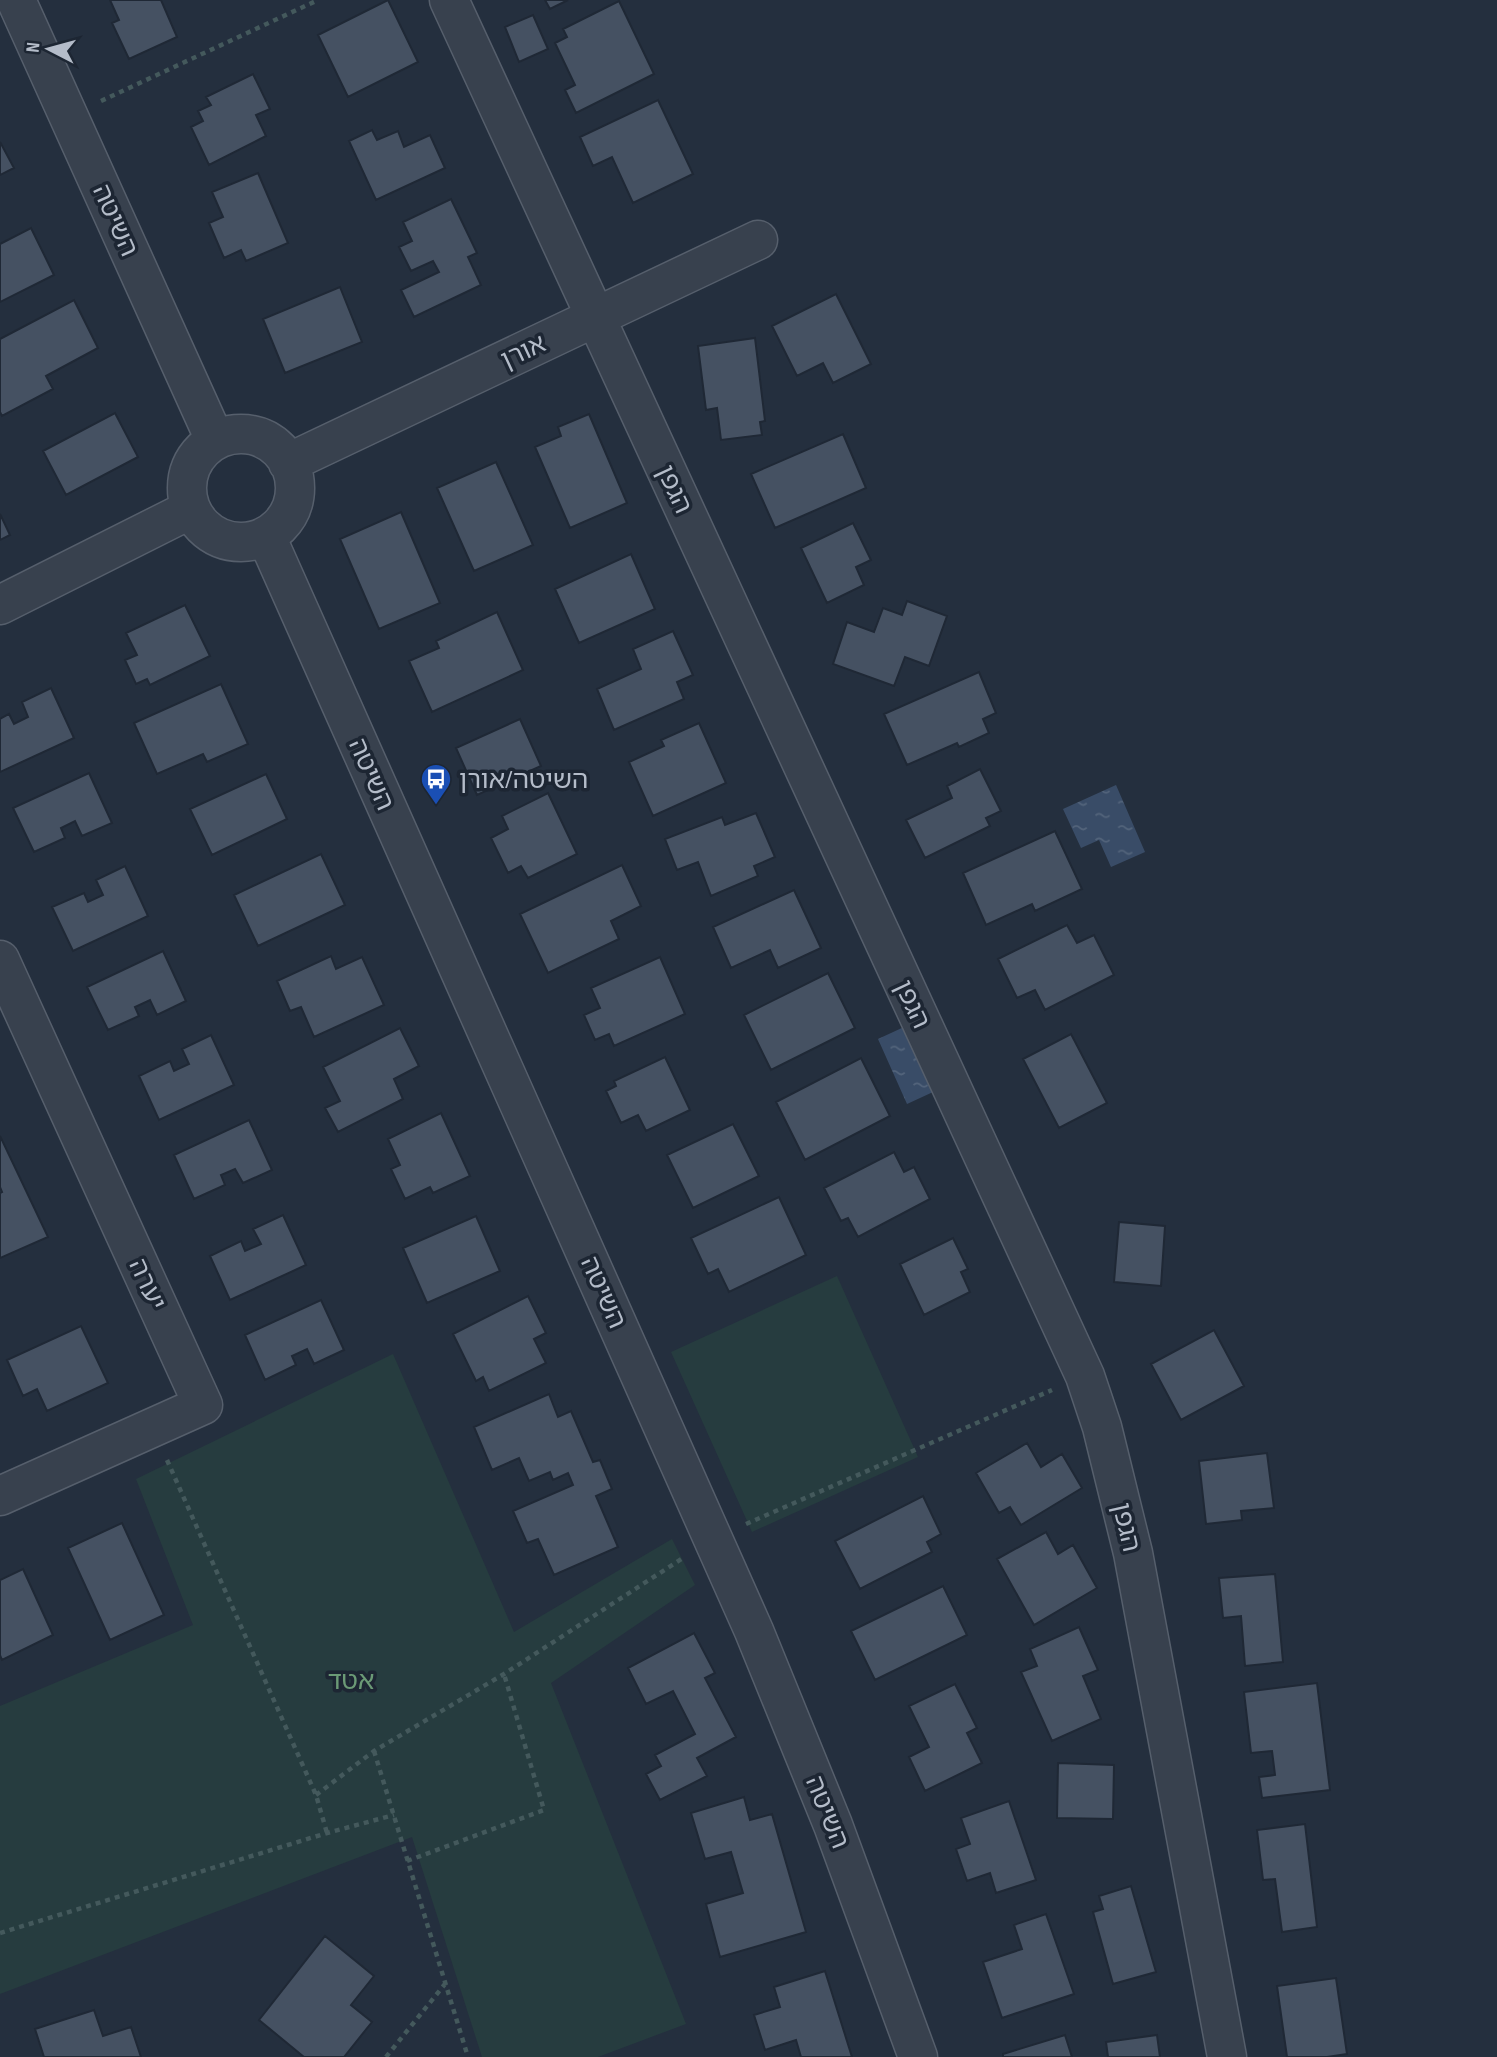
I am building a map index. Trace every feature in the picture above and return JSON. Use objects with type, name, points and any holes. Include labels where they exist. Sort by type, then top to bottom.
[{"type":"street","name":"השיטה","points":[[16,0],[215,440]]},
{"type":"street","name":"הגפן","points":[[449,0],[1085,1376],[1102,1427],[1133,1553],[1227,2057]]},
{"type":"street","name":"אורן","points":[[288,463],[758,240]]},
{"type":"street","points":[[236,434],[257,436],[275,446],[288,463],[295,483],[293,505],[282,523],[266,536],[246,542],[225,540],[206,530],[191,509],[187,493],[190,472],[200,453],[215,440],[236,434]]},
{"type":"street","points":[[0,605],[191,509]]},
{"type":"street","name":"השיטה","points":[[266,536],[754,1632],[833,1825],[918,2057]]},
{"type":"street","name":"יערה","points":[[0,960],[203,1405],[0,1496]]},
{"type":"path","points":[[69,116],[318,0]]},
{"type":"path","points":[[152,1427],[316,1795],[327,1833]]},
{"type":"path","points":[[407,1860],[544,1810],[504,1674]]},
{"type":"path","points":[[374,1751],[468,2057]]},
{"type":"path","points":[[0,1933],[394,1815]]},
{"type":"path","points":[[386,2057],[445,1983]]},
{"type":"green space","points":[[837,1276],[918,1457],[752,1532],[671,1352]]},
{"type":"green space","name":"אטד","points":[[393,1354],[514,1632],[672,1539],[695,1585],[551,1683],[686,2024],[598,2057],[482,2057],[412,1837],[0,1994],[0,1706],[193,1625],[136,1479]]},
{"type":"water","points":[[1116,785],[1145,852],[1111,867],[1099,840],[1081,848],[1063,809]]},
{"type":"water","points":[[904,1027],[933,1092],[907,1104],[878,1039]]},
{"type":"building","points":[[110,0],[161,0],[177,37],[129,59],[112,23],[119,20]]},
{"type":"building","points":[[388,0],[418,62],[348,97],[318,35]]},
{"type":"building","points":[[545,0],[568,0],[550,9]]},
{"type":"building","points":[[619,1],[654,74],[576,113],[565,90],[575,85],[555,43],[567,37],[563,29]]},
{"type":"building","points":[[533,15],[548,49],[519,62],[505,27]]},
{"type":"building","points":[[253,74],[270,109],[256,115],[266,136],[209,165],[191,127],[203,121],[198,111],[211,105],[206,97]]},
{"type":"building","points":[[658,100],[693,174],[633,203],[612,157],[593,166],[580,137]]},
{"type":"building","points":[[372,130],[377,140],[398,131],[404,147],[430,135],[445,168],[376,200],[349,141]]},
{"type":"building","points":[[0,142],[14,168],[0,175]]},
{"type":"building","points":[[258,173],[288,243],[246,261],[241,250],[224,258],[209,223],[223,217],[212,192]]},
{"type":"building","points":[[451,199],[477,253],[468,257],[481,285],[414,317],[401,290],[439,272],[433,261],[411,271],[399,247],[412,241],[403,222]]},
{"type":"building","points":[[31,228],[54,275],[0,302],[0,244]]},
{"type":"building","points":[[340,287],[362,342],[285,373],[263,319]]},
{"type":"building","points":[[836,294],[871,364],[833,383],[823,363],[797,376],[772,326]]},
{"type":"building","points":[[74,300],[98,348],[46,376],[53,389],[2,416],[0,339]]},
{"type":"building","points":[[755,338],[765,421],[760,422],[762,435],[721,440],[717,408],[706,410],[698,346]]},
{"type":"building","points":[[115,413],[138,457],[66,495],[43,451]]},
{"type":"building","points":[[589,414],[627,503],[570,528],[535,447],[561,436],[558,427]]},
{"type":"building","points":[[843,434],[866,488],[775,528],[751,474]]},
{"type":"building","points":[[496,462],[533,545],[474,571],[437,488]]},
{"type":"building","points":[[401,512],[440,603],[379,629],[340,539]]},
{"type":"building","points":[[0,514],[10,535],[0,540]]},
{"type":"building","points":[[853,523],[871,560],[856,567],[864,585],[827,603],[801,548]]},
{"type":"building","points":[[631,554],[655,609],[579,643],[555,589]]},
{"type":"building","points":[[907,601],[947,616],[929,666],[905,657],[894,686],[833,664],[847,622],[874,632],[883,608],[902,615]]},
{"type":"building","points":[[185,605],[210,656],[150,685],[147,679],[136,684],[125,660],[137,655],[126,633]]},
{"type":"building","points":[[497,612],[523,670],[432,712],[409,661],[439,648],[436,641]]},
{"type":"building","points":[[673,631],[693,675],[677,682],[684,699],[614,730],[597,689],[641,669],[633,649]]},
{"type":"building","points":[[979,672],[996,713],[983,719],[989,733],[959,747],[957,743],[907,765],[884,714]]},
{"type":"building","points":[[221,684],[248,744],[207,762],[203,754],[157,774],[134,723]]},
{"type":"building","points":[[51,688],[74,738],[0,772],[0,719],[9,714],[14,724],[28,717],[22,702]]},
{"type":"building","points":[[520,719],[541,766],[477,795],[456,748]]},
{"type":"building","points":[[699,723],[726,783],[653,816],[629,762],[664,746],[661,740]]},
{"type":"building","points":[[980,769],[1001,811],[986,818],[990,826],[925,858],[906,820],[952,798],[947,786]]},
{"type":"building","points":[[89,773],[112,823],[82,836],[75,821],[61,828],[65,838],[34,852],[13,808]]},
{"type":"building","points":[[266,774],[287,819],[212,855],[190,809]]},
{"type":"building","points":[[548,793],[577,854],[528,878],[521,866],[508,873],[491,838],[508,829],[502,816]]},
{"type":"building","points":[[756,813],[775,857],[754,866],[758,876],[711,896],[698,862],[677,870],[665,839],[722,817],[725,825]]},
{"type":"building","points":[[1055,831],[1082,889],[1035,911],[1032,904],[986,925],[963,873]]},
{"type":"building","points":[[321,854],[345,905],[258,946],[234,895]]},
{"type":"building","points":[[622,865],[641,906],[611,921],[619,939],[548,973],[520,914]]},
{"type":"building","points":[[125,866],[148,916],[73,951],[52,907],[84,893],[88,902],[103,895],[96,880]]},
{"type":"building","points":[[794,890],[821,948],[778,968],[770,950],[731,968],[713,927]]},
{"type":"building","points":[[1067,925],[1077,943],[1094,935],[1114,975],[1045,1010],[1035,990],[1017,998],[998,959]]},
{"type":"building","points":[[163,951],[186,1001],[157,1015],[150,1000],[135,1007],[139,1016],[108,1030],[87,987]]},
{"type":"building","points":[[331,956],[336,969],[362,957],[384,1005],[314,1037],[301,1007],[290,1011],[277,981]]},
{"type":"building","points":[[660,957],[685,1014],[614,1046],[609,1034],[595,1040],[584,1015],[600,1008],[591,988]]},
{"type":"building","points":[[828,973],[855,1028],[771,1070],[744,1015]]},
{"type":"building","points":[[400,1028],[419,1066],[394,1079],[403,1099],[338,1132],[325,1108],[340,1101],[323,1067]]},
{"type":"building","points":[[1071,1034],[1107,1103],[1059,1128],[1023,1059]]},
{"type":"building","points":[[211,1035],[234,1085],[159,1120],[139,1076],[170,1061],[174,1071],[189,1064],[182,1049]]},
{"type":"building","points":[[665,1057],[690,1110],[646,1131],[638,1115],[621,1123],[606,1091],[616,1086],[614,1081]]},
{"type":"building","points":[[861,1058],[890,1116],[805,1160],[776,1102]]},
{"type":"building","points":[[441,1113],[470,1176],[433,1193],[430,1187],[405,1199],[391,1169],[400,1165],[388,1139]]},
{"type":"building","points":[[249,1120],[272,1170],[243,1183],[235,1169],[221,1175],[225,1185],[194,1199],[174,1155]]},
{"type":"building","points":[[733,1124],[759,1176],[693,1208],[667,1155]]},
{"type":"building","points":[[0,1136],[48,1237],[0,1258],[2,1192]]},
{"type":"building","points":[[894,1152],[904,1172],[914,1167],[930,1199],[858,1237],[848,1218],[841,1221],[824,1188]]},
{"type":"building","points":[[779,1197],[806,1255],[729,1292],[718,1269],[708,1274],[691,1238]]},
{"type":"building","points":[[283,1215],[306,1265],[230,1300],[210,1256],[241,1241],[245,1251],[261,1244],[253,1229]]},
{"type":"building","points":[[476,1216],[500,1271],[427,1303],[403,1248]]},
{"type":"building","points":[[1119,1222],[1165,1226],[1161,1286],[1114,1282]]},
{"type":"building","points":[[953,1238],[968,1269],[961,1272],[970,1292],[924,1315],[900,1264]]},
{"type":"building","points":[[528,1296],[546,1333],[534,1339],[546,1363],[489,1391],[483,1377],[476,1381],[453,1334]]},
{"type":"building","points":[[321,1300],[344,1350],[314,1364],[307,1349],[292,1356],[296,1365],[265,1380],[245,1335]]},
{"type":"building","points":[[81,1326],[108,1383],[47,1411],[37,1389],[23,1396],[7,1360]]},
{"type":"building","points":[[1214,1330],[1244,1386],[1181,1420],[1151,1364]]},
{"type":"building","points":[[549,1394],[558,1417],[571,1411],[593,1462],[600,1460],[612,1489],[596,1496],[618,1547],[554,1575],[538,1539],[527,1543],[513,1511],[573,1485],[568,1473],[553,1480],[550,1472],[529,1481],[519,1458],[492,1470],[474,1427]]},
{"type":"building","points":[[1027,1443],[1041,1467],[1062,1454],[1082,1488],[1021,1525],[1010,1507],[999,1513],[976,1473]]},
{"type":"building","points":[[1267,1453],[1274,1508],[1241,1511],[1242,1520],[1206,1524],[1199,1461]]},
{"type":"building","points":[[923,1496],[941,1534],[927,1542],[932,1552],[860,1589],[835,1541]]},
{"type":"building","points":[[122,1523],[164,1615],[110,1640],[68,1548]]},
{"type":"building","points":[[1046,1532],[1058,1554],[1073,1545],[1097,1588],[1034,1625],[997,1559]]},
{"type":"building","points":[[23,1569],[53,1635],[2,1660],[0,1580]]},
{"type":"building","points":[[1275,1574],[1283,1662],[1245,1666],[1241,1616],[1223,1618],[1219,1578]]},
{"type":"building","points":[[943,1586],[967,1635],[875,1680],[851,1631]]},
{"type":"building","points":[[1079,1627],[1098,1670],[1083,1676],[1101,1719],[1052,1741],[1021,1672],[1037,1666],[1030,1649]]},
{"type":"building","points":[[694,1633],[715,1673],[705,1678],[736,1737],[697,1758],[707,1776],[660,1800],[646,1774],[661,1766],[655,1755],[695,1734],[673,1691],[646,1704],[628,1668]]},
{"type":"building","points":[[1317,1683],[1330,1790],[1262,1798],[1259,1777],[1275,1775],[1272,1751],[1251,1753],[1244,1692]]},
{"type":"building","points":[[955,1684],[977,1728],[967,1733],[982,1763],[925,1791],[909,1757],[929,1747],[909,1706]]},
{"type":"building","points":[[1058,1763],[1114,1765],[1113,1819],[1057,1818]]},
{"type":"building","points":[[744,1797],[750,1820],[772,1814],[806,1932],[720,1957],[706,1904],[743,1893],[731,1852],[705,1859],[691,1813]]},
{"type":"building","points":[[1009,1801],[1036,1880],[996,1893],[990,1873],[967,1881],[956,1849],[970,1844],[961,1818]]},
{"type":"building","points":[[1305,1824],[1317,1927],[1282,1932],[1275,1879],[1263,1880],[1257,1830]]},
{"type":"building","points":[[1131,1886],[1156,1972],[1113,1984],[1093,1912],[1103,1909],[1099,1896]]},
{"type":"building","points":[[1046,1914],[1074,1994],[1002,2018],[983,1962],[1022,1949],[1014,1925]]},
{"type":"building","points":[[325,1936],[374,1976],[351,2005],[372,2022],[344,2057],[304,2057],[259,2020]]},
{"type":"building","points":[[825,1971],[852,2057],[801,2057],[796,2040],[765,2050],[754,2015],[780,2007],[774,1987]]},
{"type":"building","points":[[1336,1978],[1347,2054],[1287,2057],[1277,1986]]},
{"type":"building","points":[[94,2010],[103,2036],[131,2027],[141,2057],[44,2057],[35,2029]]},
{"type":"building","points":[[1065,2035],[1072,2057],[1003,2057],[1003,2054]]},
{"type":"building","points":[[1157,2035],[1160,2057],[1108,2057],[1106,2042]]},
{"type":"place","name":"השיטה/אורן","points":[[436,806]]}]
